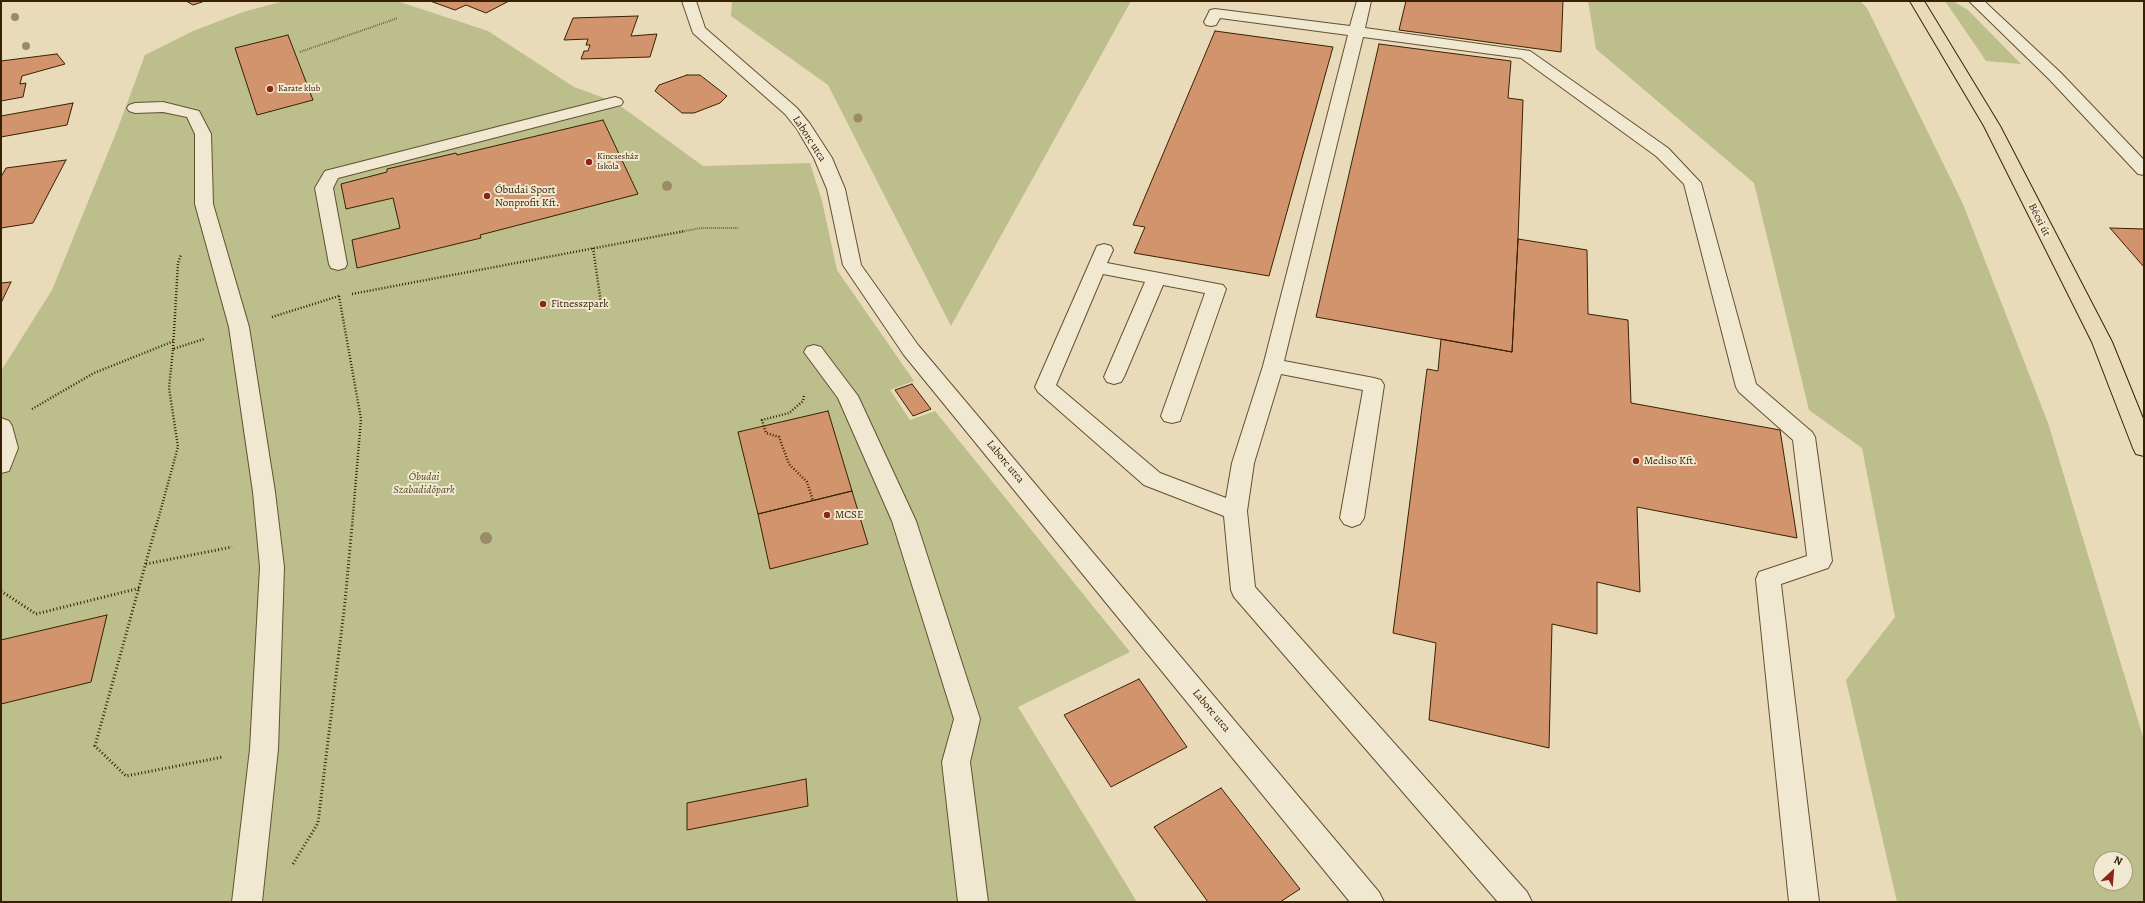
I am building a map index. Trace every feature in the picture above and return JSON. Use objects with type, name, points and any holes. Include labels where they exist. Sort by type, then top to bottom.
[{"type":"main road","name":"Bécsi út","points":[[1917,1],[1999,140],[2102,342],[2144,448]]},
{"type":"street","name":"Laborc utca","points":[[689,1],[698,30],[791,111],[804,127],[823,158],[836,189],[852,266],[912,350],[1369,902]]},
{"type":"street","points":[[1364,1],[1273,366],[1243,463],[1235,511],[1243,590],[1518,902]]},
{"type":"street","points":[[1976,1],[2055,76],[2144,170]]},
{"type":"street","points":[[1212,22],[1215,13],[1525,54],[1662,152],[1692,183],[1746,387],[1804,437],[1820,561],[1768,579],[1804,902]]},
{"type":"street","points":[[338,264],[324,188],[331,175],[615,102]]},
{"type":"street","points":[[135,108],[163,107],[193,114],[203,134],[204,204],[239,327],[270,540],[272,567],[264,749],[247,902]]},
{"type":"street","points":[[1172,416],[1216,289],[1156,278],[1100,258],[1045,387],[1152,479],[1235,511]]},
{"type":"street","points":[[1114,377],[1156,278]]},
{"type":"street","points":[[814,352],[847,396],[904,522],[967,719],[956,762],[974,902]]},
{"type":"street","points":[[1273,366],[1374,385],[1352,518]]},
{"type":"street","points":[[1,465],[7,448],[2,426]]},
{"type":"path","points":[[300,52],[398,18]]},
{"type":"path","points":[[204,204],[178,263],[174,342],[169,388],[178,448],[95,746],[126,776],[264,749]]},
{"type":"path","points":[[347,294],[701,228],[738,228]]},
{"type":"path","points":[[593,248],[602,310]]},
{"type":"path","points":[[173,349],[339,296],[361,419],[345,602],[318,823],[290,869]]},
{"type":"path","points":[[2,426],[94,373],[174,342]]},
{"type":"path","points":[[789,413],[762,420],[766,434],[779,436],[789,464],[807,482],[813,501]]},
{"type":"path","points":[[146,564],[270,540]]},
{"type":"path","points":[[1,591],[36,614],[140,588]]},
{"type":"green space","name":"Óbudai Szabadidőpark","points":[[284,1],[400,2],[488,31],[574,87],[615,102],[703,166],[810,163],[822,201],[837,270],[914,381],[890,390],[910,420],[935,411],[1130,652],[1018,707],[1137,902],[1,902],[1,371],[52,290],[116,133],[145,55],[193,31],[243,12]]},
{"type":"green space","points":[[732,1],[1131,1],[951,326],[828,85],[731,16]]},
{"type":"green space","points":[[1588,1],[1860,1],[1867,8],[1963,204],[2048,423],[2144,740],[2144,902],[1897,902],[1846,680],[1895,617],[1862,448],[1809,410],[1754,183],[1596,49]]},
{"type":"green space","points":[[1945,1],[1953,1],[1968,10],[2021,64],[1986,61]]},
{"type":"building","points":[[186,1],[205,1],[193,5]]},
{"type":"building","points":[[430,1],[509,1],[486,13],[466,5],[455,10]]},
{"type":"building","points":[[1406,1],[1563,1],[1561,52],[1399,30]]},
{"type":"building","points":[[638,16],[631,36],[657,34],[650,57],[581,59],[584,51],[588,51],[590,45],[586,45],[588,39],[564,40],[573,18]]},
{"type":"building","points":[[1215,31],[1333,47],[1269,276],[1134,253],[1145,227],[1133,225]]},
{"type":"building","points":[[288,35],[313,100],[257,115],[235,48]]},
{"type":"building","points":[[1379,44],[1511,61],[1508,98],[1523,100],[1512,352],[1316,317]]},
{"type":"building","points":[[57,54],[65,64],[22,76],[20,84],[26,83],[23,97],[1,101],[1,61]]},
{"type":"building","points":[[687,75],[700,75],[727,96],[720,103],[694,113],[682,113],[655,91],[659,85]]},
{"type":"building","points":[[73,103],[67,125],[1,137],[1,116]]},
{"type":"building","name":"Óbudai Sport Nonprofit Kft.","points":[[603,120],[638,194],[480,235],[481,238],[357,268],[352,240],[400,228],[393,198],[346,209],[341,184],[387,172],[387,169],[456,153],[457,155]]},
{"type":"building","points":[[66,160],[33,223],[1,228],[1,177],[6,168]]},
{"type":"building","points":[[2110,228],[2144,229],[2144,267]]},
{"type":"building","points":[[1518,239],[1587,250],[1588,314],[1628,320],[1631,403],[1780,430],[1797,538],[1637,507],[1640,592],[1597,582],[1597,634],[1552,624],[1549,748],[1429,720],[1436,643],[1393,633],[1427,369],[1438,371],[1441,339],[1512,352]]},
{"type":"building","points":[[11,282],[1,303],[1,283]]},
{"type":"building","points":[[912,384],[931,409],[913,416],[895,390]]},
{"type":"building","points":[[828,411],[852,491],[758,514],[738,432]]},
{"type":"building","points":[[852,491],[868,544],[770,569],[758,514]]},
{"type":"building","points":[[107,615],[91,682],[1,704],[1,640]]},
{"type":"building","points":[[1139,679],[1187,747],[1111,787],[1064,715]]},
{"type":"building","points":[[806,779],[808,806],[687,830],[687,803]]},
{"type":"building","points":[[1221,788],[1300,889],[1280,902],[1208,902],[1154,827]]},
{"type":"place","name":"Karate klub","points":[[270,89]]},
{"type":"place","name":"Kincsesház Iskola","points":[[589,162]]},
{"type":"place","name":"Óbudai Sport Nonprofit Kft.","points":[[487,196]]},
{"type":"place","name":"Fitnesszpark","points":[[543,304]]},
{"type":"place","name":"Mediso Kft.","points":[[1636,461]]},
{"type":"place","name":"MCSE","points":[[827,515]]}]
